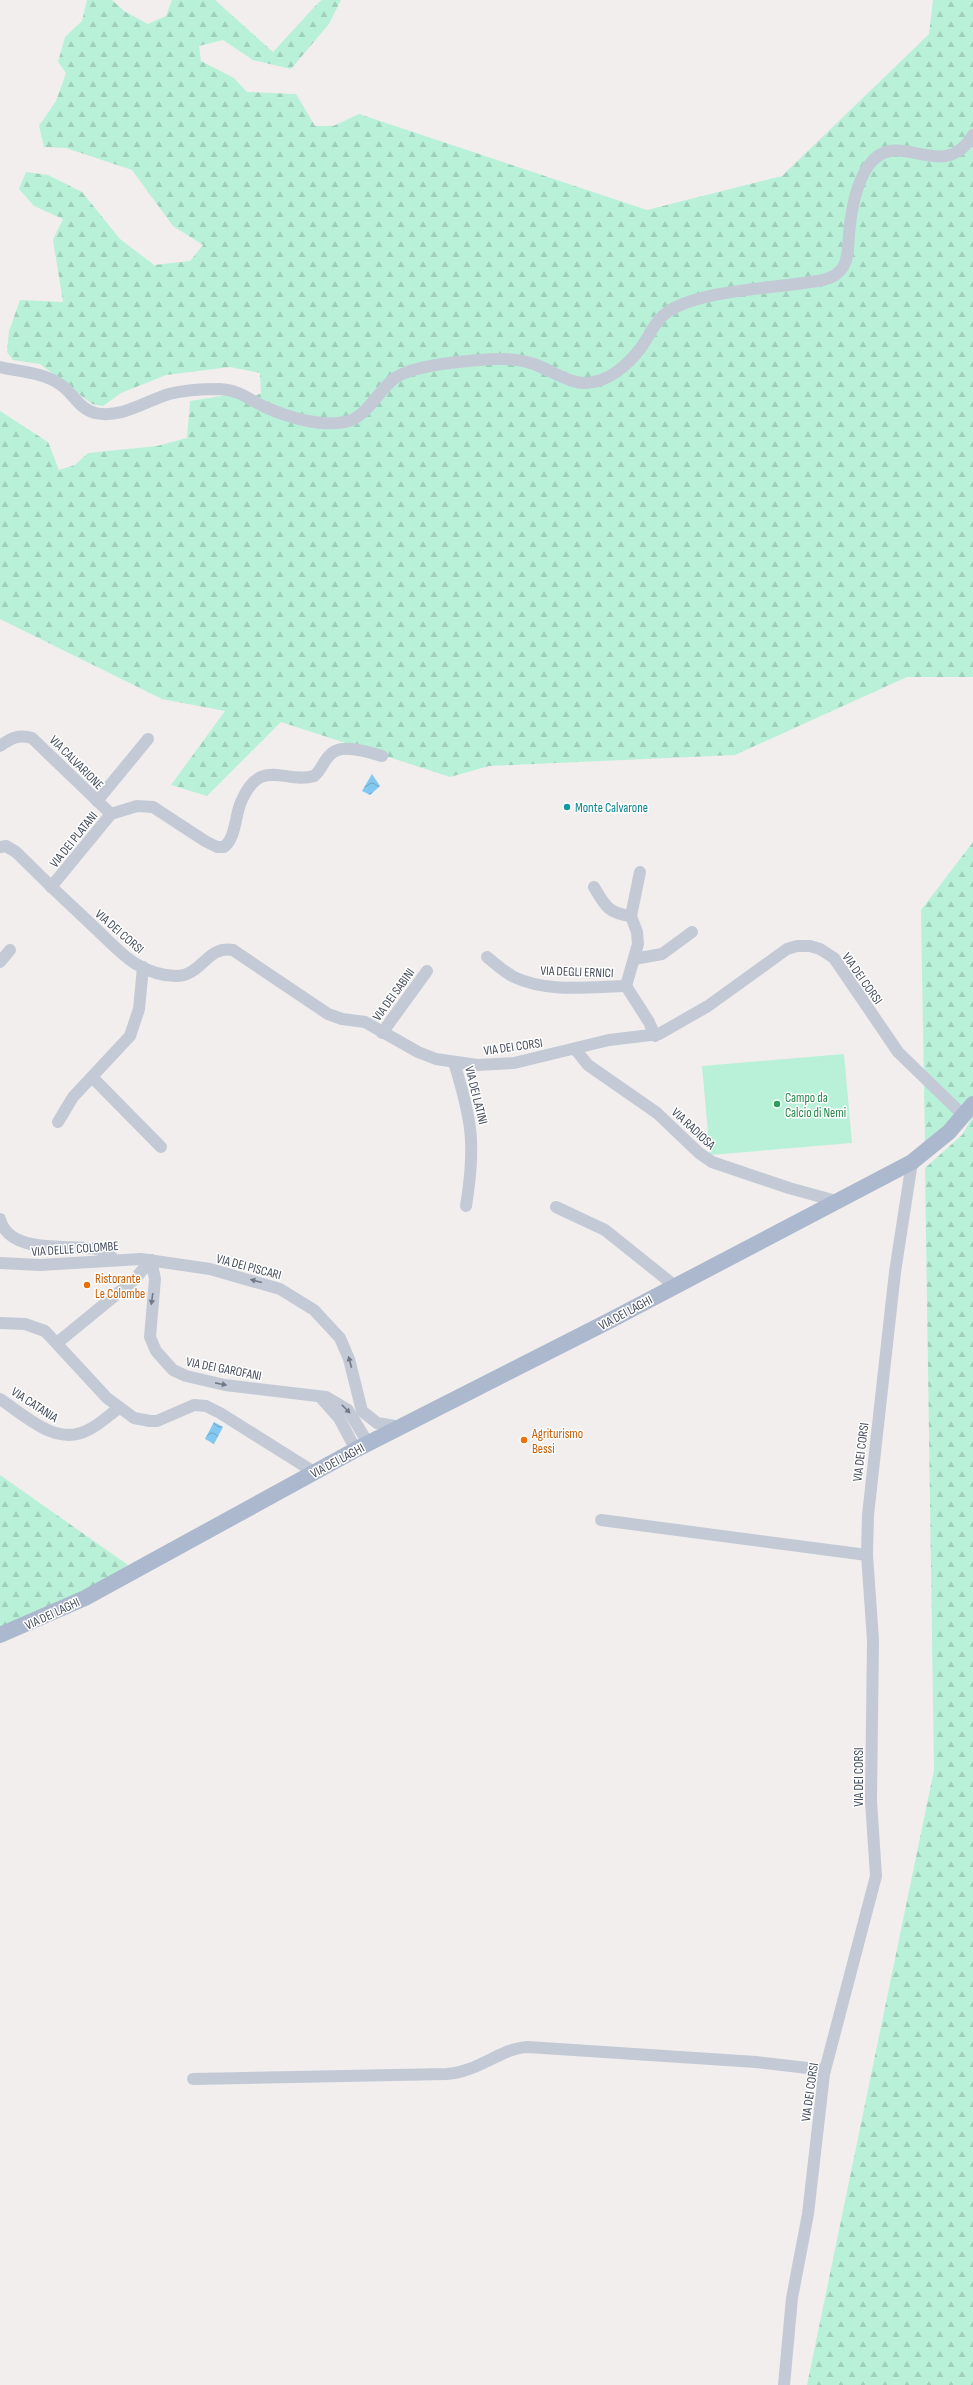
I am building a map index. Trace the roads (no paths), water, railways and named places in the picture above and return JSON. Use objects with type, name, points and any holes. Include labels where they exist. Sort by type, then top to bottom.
[{"type":"main road","name":"VIA DEI LAGHI","points":[[0,1635],[85,1598],[233,1519],[366,1444],[402,1427],[675,1286],[912,1162],[943,1138],[968,1110]]},
{"type":"street","points":[[0,367],[33,373],[48,378],[68,391],[84,408],[96,414],[119,413],[175,393],[219,389],[241,393],[266,407],[293,416],[333,423],[345,422],[355,418],[399,375],[413,370],[459,362],[490,359],[517,360],[535,365],[572,380],[595,382],[613,373],[629,361],[641,348],[659,319],[675,307],[716,296],[823,280],[836,274],[843,267],[847,258],[855,201],[867,167],[874,158],[886,152],[921,153],[938,157],[951,156],[964,148],[973,135]]},
{"type":"street","name":"VIA CALVARIONE","points":[[0,746],[14,737],[23,736],[32,738],[40,744],[110,814]]},
{"type":"street","points":[[97,802],[148,739]]},
{"type":"street","name":"VIA DEI PLATANI","points":[[51,887],[110,814],[140,806],[153,807],[205,841],[217,847],[224,847],[230,839],[243,796],[261,777],[274,773],[306,777],[314,776],[329,755],[340,750],[382,756]]},
{"type":"street","name":"VIA DEI CORSI","points":[[0,847],[6,846],[14,850],[51,887],[124,955],[143,967],[171,976],[185,976],[196,971],[213,953],[222,949],[233,950],[328,1014],[342,1019],[361,1020],[424,1055],[454,1062],[477,1065],[506,1064],[614,1040],[655,1036],[708,1006],[787,949],[801,946],[814,947],[834,958],[898,1052],[968,1110]]},
{"type":"street","points":[[640,872],[631,916],[638,936],[634,959],[626,986],[649,1022],[655,1036]]},
{"type":"street","points":[[594,887],[610,910],[617,914],[631,916]]},
{"type":"street","points":[[634,959],[662,954],[692,932]]},
{"type":"street","points":[[0,962],[10,950]]},
{"type":"street","name":"VIA DEGLI ERNICI","points":[[487,957],[513,976],[533,983],[560,987],[626,986]]},
{"type":"street","points":[[58,1122],[73,1097],[125,1042],[134,1028],[140,997],[143,967]]},
{"type":"street","name":"VIA DEI SABINI","points":[[382,1033],[426,971]]},
{"type":"street","name":"VIA RADIOSA","points":[[575,1048],[594,1070],[658,1113],[699,1153],[712,1162],[775,1184],[836,1201]]},
{"type":"street","name":"VIA DEI LATINI","points":[[454,1062],[468,1110],[472,1136],[472,1165],[466,1206]]},
{"type":"street","points":[[92,1077],[161,1147]]},
{"type":"street","name":"VIA DEI CORSI","points":[[784,2385],[792,2298],[808,2214],[825,2070],[876,1876],[871,1801],[873,1640],[867,1555],[871,1476],[896,1262],[912,1162]]},
{"type":"street","points":[[556,1207],[605,1230],[675,1286]]},
{"type":"street","points":[[0,1219],[5,1232],[21,1242],[97,1249],[108,1253],[114,1260]]},
{"type":"street","name":"VIA DELLE COLOMBE","points":[[0,1263],[40,1265],[114,1260],[151,1260]]},
{"type":"street","points":[[57,1343],[134,1280],[151,1260]]},
{"type":"street","name":"VIA DEI GAROFANI","points":[[151,1260],[155,1279],[150,1337],[156,1351],[173,1370],[186,1376],[226,1385],[326,1397],[343,1405],[352,1415],[366,1444]]},
{"type":"street","name":"VIA DEI PISCARI","points":[[151,1260],[210,1270],[254,1280],[280,1289],[308,1305],[334,1330],[343,1343],[362,1411],[366,1444]]},
{"type":"street","points":[[0,1324],[35,1327],[48,1333],[119,1408],[134,1418],[150,1421],[159,1420],[190,1406],[206,1406],[220,1413],[314,1472]]},
{"type":"street","name":"VIA CATANIA","points":[[0,1398],[48,1431],[60,1435],[73,1435],[88,1430],[119,1408]]},
{"type":"street","points":[[362,1411],[377,1423],[402,1427]]},
{"type":"street","points":[[601,1520],[867,1555]]},
{"type":"street","points":[[193,2079],[452,2074],[477,2067],[514,2049],[528,2047],[756,2062],[825,2070]]},
{"type":"water","points":[[372,774],[380,786],[370,795],[362,791]]},
{"type":"water","points":[[214,1422],[223,1427],[214,1444],[205,1439]]},
{"type":"place","name":"Monte Calvarone","points":[[567,807]]},
{"type":"place","name":"Campo da Calcio di Nemi","points":[[777,1104]]},
{"type":"place","name":"Ristorante Le Colombe","points":[[87,1285]]},
{"type":"place","name":"Agriturismo Bessi","points":[[524,1440]]}]
